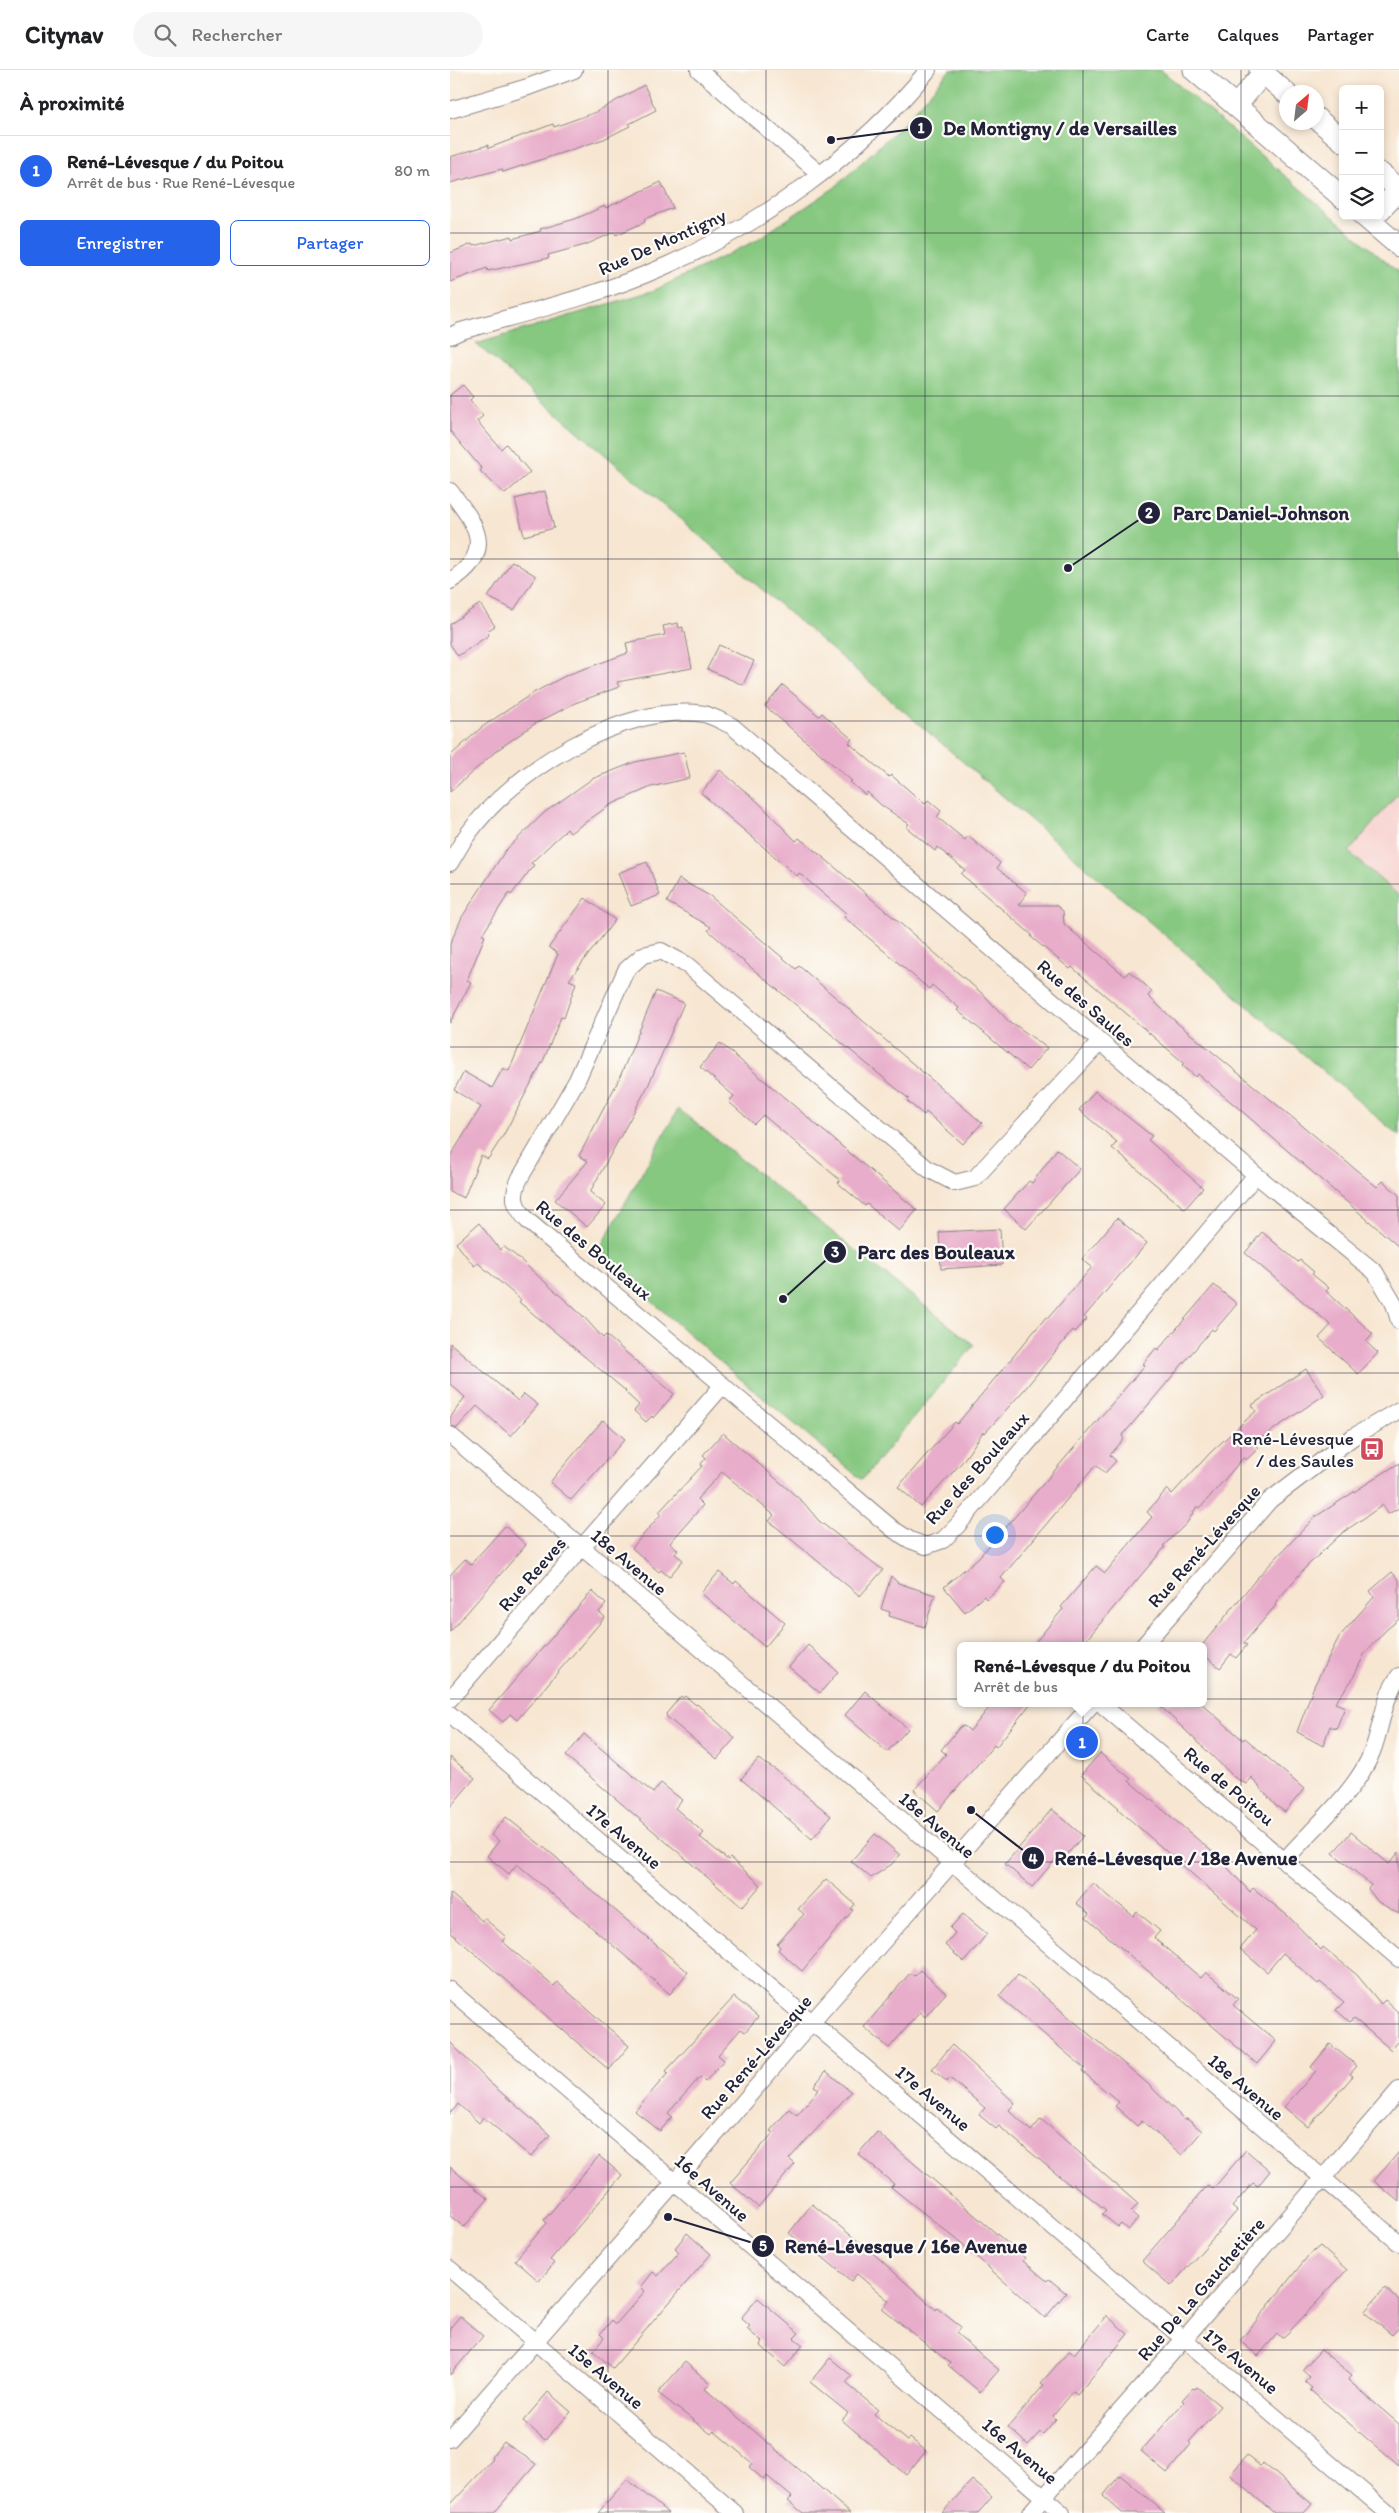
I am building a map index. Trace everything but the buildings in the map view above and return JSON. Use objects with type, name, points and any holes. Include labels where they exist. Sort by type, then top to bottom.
[{"type":"street","points":[[450,110],[528,87],[574,70]]},
{"type":"street","points":[[699,70],[820,174]]},
{"type":"street","name":"Rue De Montigny","points":[[450,336],[461,331],[598,292],[661,268],[717,243],[772,209],[820,174],[885,118],[928,70]]},
{"type":"street","points":[[1194,70],[1339,195]]},
{"type":"street","points":[[1236,106],[1262,71],[1279,86]]},
{"type":"street","points":[[1324,125],[1339,138]]},
{"type":"street","points":[[1382,175],[1399,189],[1384,204]]},
{"type":"street","points":[[1376,220],[1399,246]]},
{"type":"street","points":[[450,491],[476,526],[479,539],[470,565],[450,580]]},
{"type":"street","name":"Rue des Saules","points":[[450,863],[468,833],[514,787],[563,753],[619,724],[672,712],[706,714],[732,726],[1256,1175],[1375,1272],[1394,1304],[1399,1321]]},
{"type":"street","name":"Rue des Bouleaux","points":[[1100,1042],[975,1178],[954,1183],[928,1169],[687,965],[661,951],[643,955],[626,970],[577,1080],[514,1189],[513,1200],[518,1211],[528,1221],[894,1530],[910,1540],[926,1546],[943,1540],[957,1526],[1256,1175]]},
{"type":"street","name":"Rue Reeves","points":[[450,1699],[723,1385]]},
{"type":"street","name":"Rue René-Lévesque","points":[[1146,1642],[1270,1500],[1352,1437],[1399,1410]]},
{"type":"street","name":"18e Avenue","points":[[450,1436],[1399,2243]]},
{"type":"street","points":[[1285,1860],[1353,1785],[1372,1752],[1384,1708],[1399,1676]]},
{"type":"street","name":"Rue René-Lévesque","points":[[450,2439],[812,2022],[1089,1707]]},
{"type":"street","name":"Rue de Poitou","points":[[1105,1707],[1399,1959]]},
{"type":"street","name":"17e Avenue","points":[[450,1714],[1388,2513]]},
{"type":"street","name":"16e Avenue","points":[[450,1990],[1062,2513]]},
{"type":"street","name":"Rue De La Gauchetière","points":[[1030,2513],[1324,2179],[1399,2090]]},
{"type":"street","name":"15e Avenue","points":[[450,2269],[735,2513]]},
{"type":"shaded area","points":[[1399,792],[1399,896],[1349,852]]},
{"type":"green space","points":[[950,70],[1161,70],[1399,273],[1399,792],[1349,852],[1399,896],[1399,1136],[476,344],[655,290],[755,241],[834,188],[903,124]]},
{"type":"green space","points":[[678,1109],[974,1345],[862,1480],[732,1372],[597,1253]]},
{"type":"place","name":"De Montigny / de Versailles","points":[[831,140]]},
{"type":"place","name":"Parc Daniel-Johnson","points":[[1068,568]]},
{"type":"place","name":"Parc des Bouleaux","points":[[783,1299]]},
{"type":"place","name":"René-Lévesque / des Saules","points":[[1372,1449]]},
{"type":"place","name":"René-Lévesque / du Poitou","points":[[1082,1742]]},
{"type":"place","name":"René-Lévesque / 18e Avenue","points":[[971,1810]]},
{"type":"place","name":"René-Lévesque / 16e Avenue","points":[[668,2217]]}]
